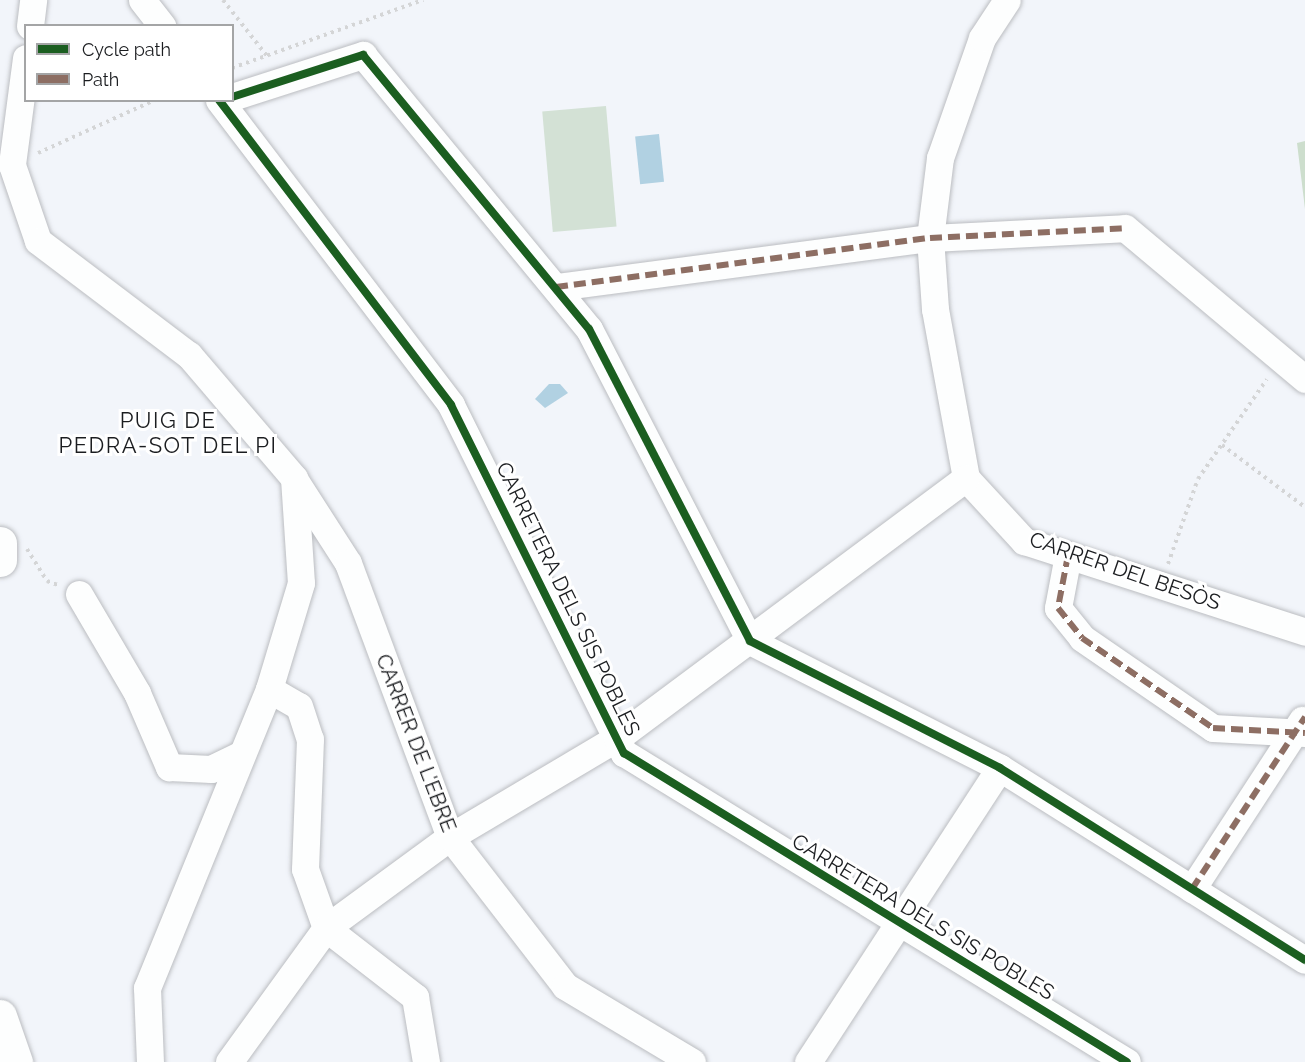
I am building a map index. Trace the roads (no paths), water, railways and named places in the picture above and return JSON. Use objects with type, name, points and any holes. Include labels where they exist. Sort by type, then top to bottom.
[{"type":"highway","points":[[0,1016],[16,1062]]},
{"type":"street","points":[[30,24],[33,0]]},
{"type":"street","points":[[142,0],[160,24]]},
{"type":"street","points":[[229,1062],[326,928],[450,837],[617,738],[966,478],[935,309],[930,238],[940,158],[982,38],[1007,0]]},
{"type":"street","points":[[234,96],[363,55],[589,329],[750,641],[1000,768],[1305,960]]},
{"type":"street","name":"CARRER DE L'EBRE","points":[[24,73],[12,165],[38,241],[189,355],[294,478],[348,563],[450,837],[566,986],[692,1062]]},
{"type":"street","name":"CARRETERA DELS SIS POBLES","points":[[220,102],[451,405],[624,753],[895,923],[1127,1062]]},
{"type":"street","points":[[556,287],[930,238],[1125,228],[1305,380]]},
{"type":"street","points":[[150,1062],[147,988],[269,689],[301,582],[294,478]]},
{"type":"street","name":"CARRER DEL BESÒS","points":[[966,478],[1024,541],[1305,632]]},
{"type":"street","points":[[1068,555],[1058,608],[1082,638],[1213,728],[1301,727]]},
{"type":"street","points":[[79,594],[137,693],[169,767],[211,769],[242,754]]},
{"type":"street","points":[[269,689],[299,706],[310,739],[305,869],[326,928],[415,997],[426,1062]]},
{"type":"street","points":[[1192,889],[1301,727]]},
{"type":"street","points":[[808,1062],[895,923],[1000,768]]},
{"type":"water","points":[[659,134],[664,182],[640,184],[635,137]]},
{"type":"water","points":[[549,384],[560,384],[568,393],[545,408],[535,399]]},
{"type":"district","name":"PUIG DE PEDRA-SOT DEL PI","points":[[168,432]]}]
